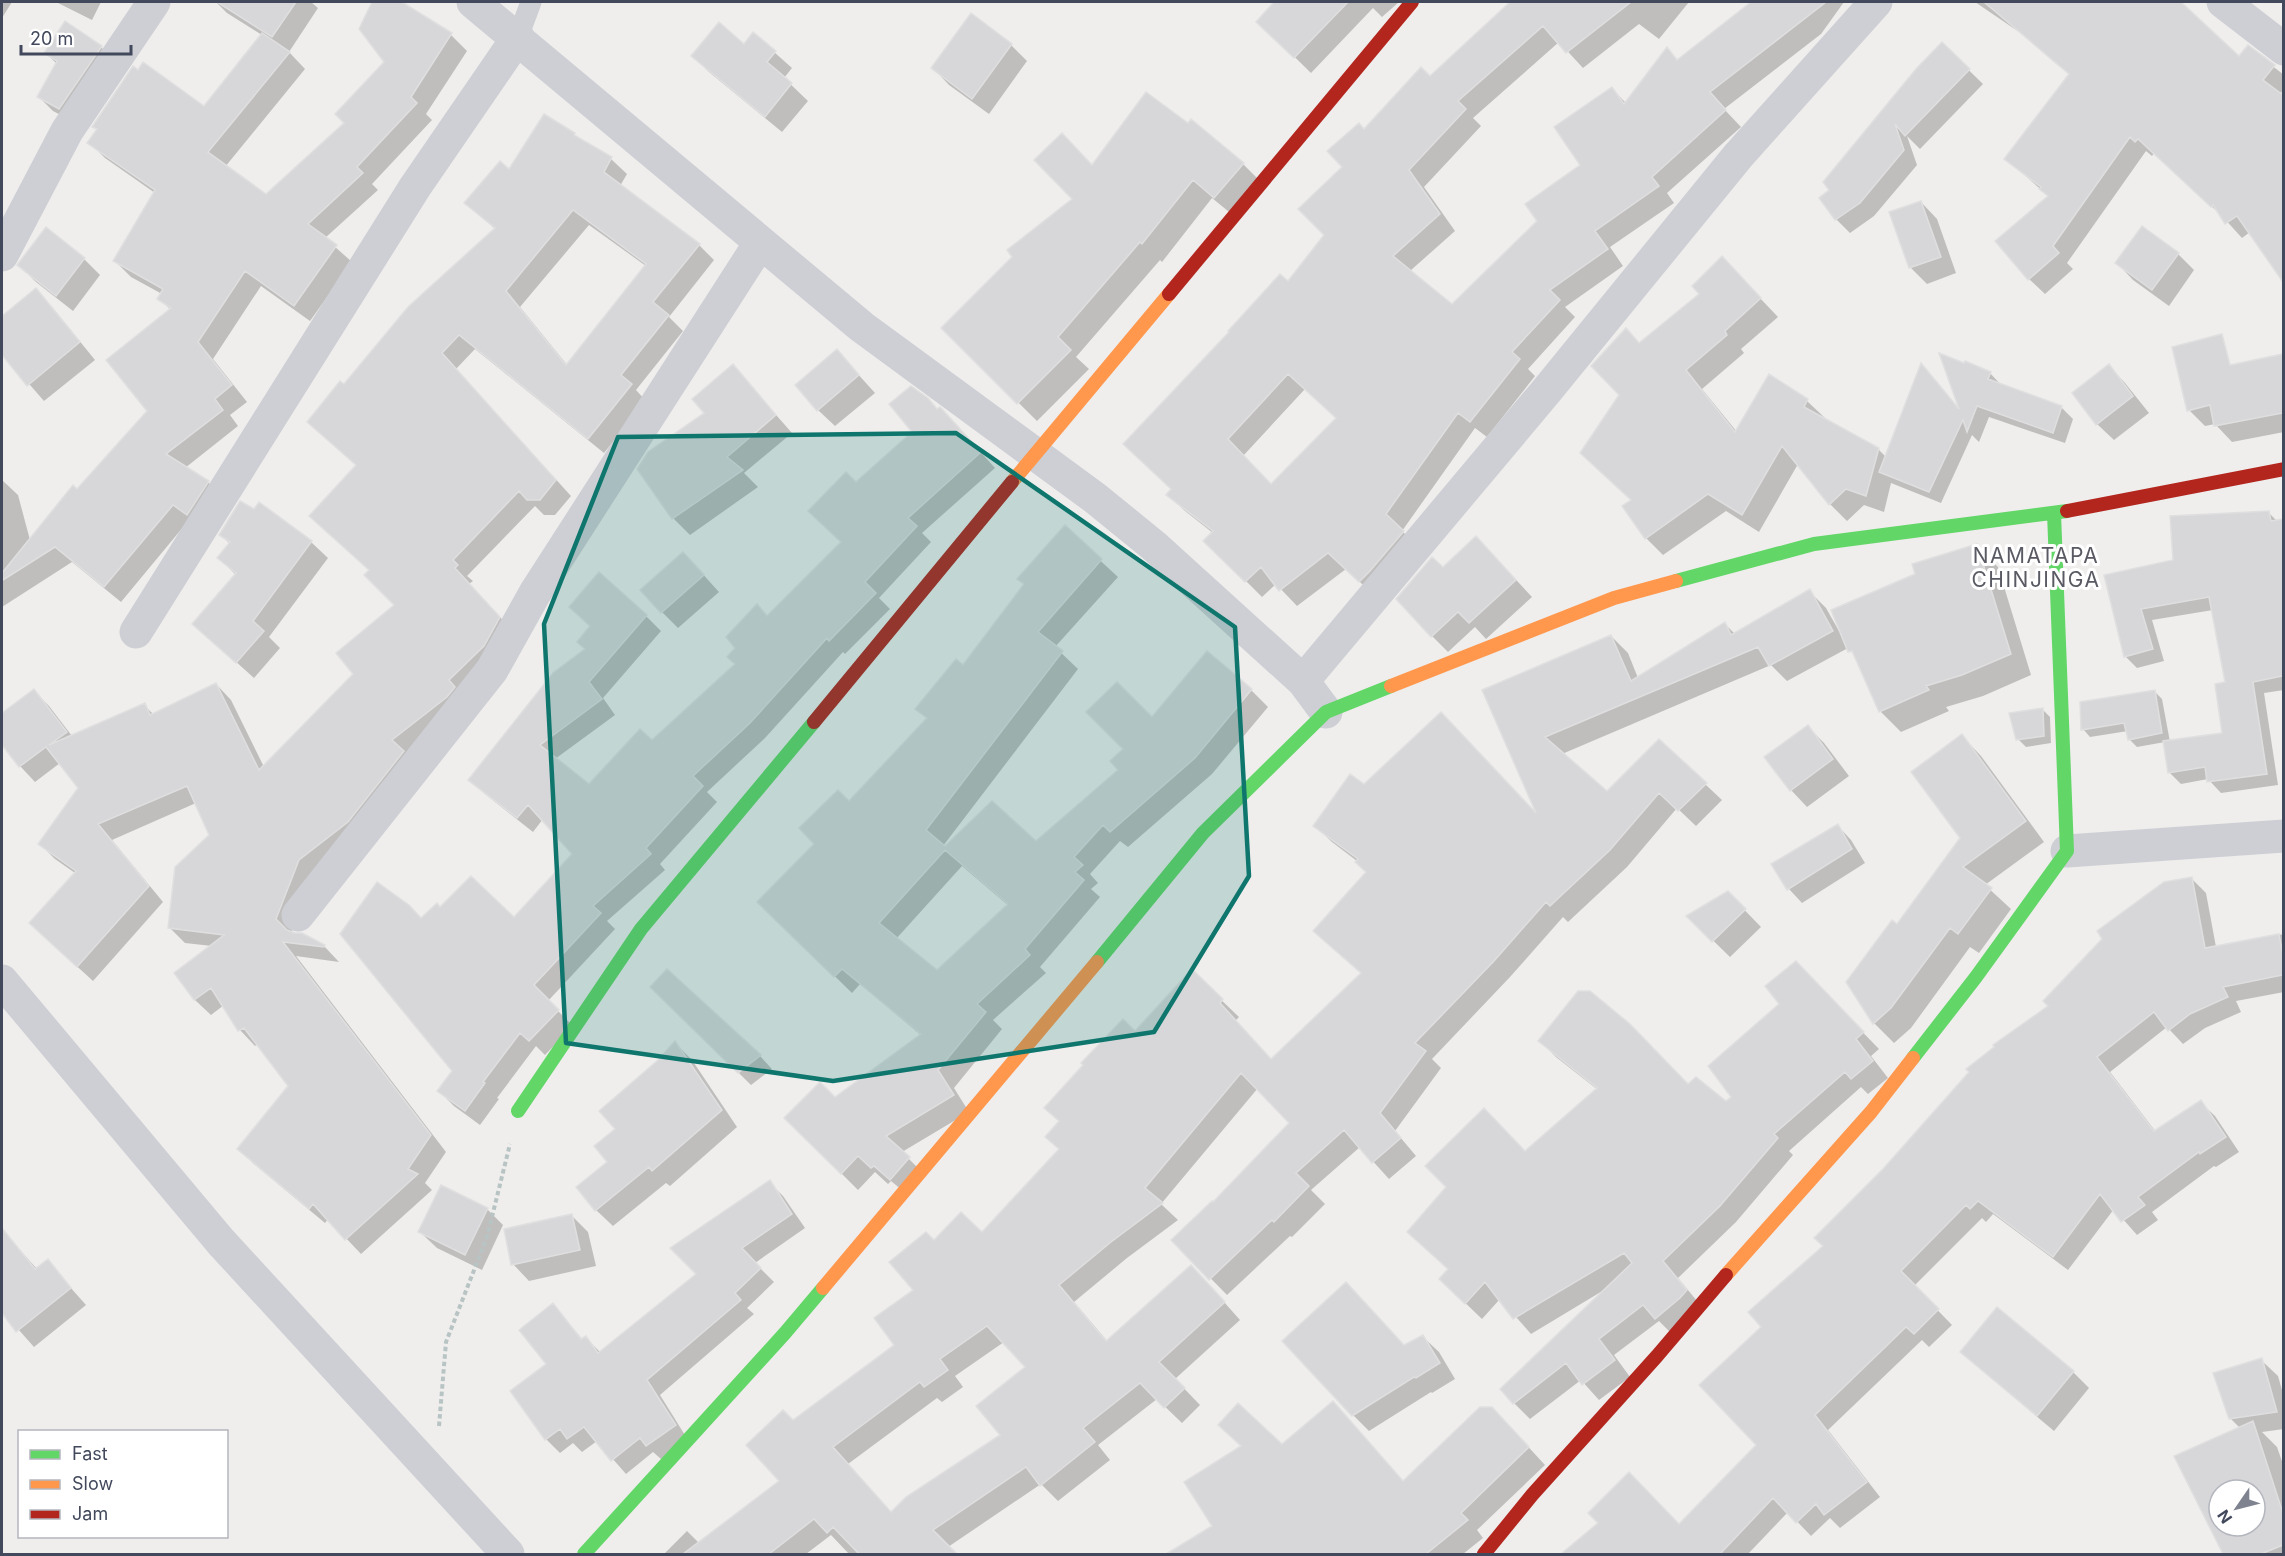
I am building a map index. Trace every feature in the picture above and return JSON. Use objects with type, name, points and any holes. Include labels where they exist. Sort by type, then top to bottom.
[{"type":"street","points":[[2,255],[67,130],[154,2]]},
{"type":"street","points":[[473,2],[518,37],[862,327],[1035,454],[1154,546],[1303,681],[1326,712]]},
{"type":"street","points":[[518,1111],[641,929],[1412,2]]},
{"type":"street","points":[[1303,681],[1548,389],[1737,156],[1876,2]]},
{"type":"street","points":[[2223,2],[2283,49]]},
{"type":"street","points":[[135,632],[415,186],[518,37]]},
{"type":"street","points":[[298,915],[492,670],[535,593],[760,243]]},
{"type":"street","points":[[584,1554],[786,1332],[1031,1043],[1203,833],[1326,712],[1614,598],[1814,544],[2054,513],[2283,469]]},
{"type":"street","points":[[1484,1554],[1532,1495],[1871,1112],[1976,977],[2067,851],[2054,513]]},
{"type":"street","points":[[2067,851],[2283,836]]},
{"type":"street","points":[[2,981],[221,1242],[508,1554]]},
{"type":"lane","points":[[518,37],[531,2]]},
{"type":"path","points":[[434,1476],[446,1342],[487,1237],[518,1111]]},
{"type":"highlighted area","points":[[956,433],[1235,627],[1249,876],[1154,1032],[833,1081],[566,1043],[544,624],[618,437]]},
{"type":"building","points":[[217,2],[296,2],[272,37]]},
{"type":"building","points":[[372,2],[402,2],[452,33],[411,97],[417,103],[357,167],[363,173],[308,224],[337,245],[294,306],[245,271],[198,342],[232,385],[215,399],[223,410],[166,454],[209,481],[187,515],[173,505],[104,587],[55,547],[3,580],[2,573],[73,485],[77,489],[147,411],[106,360],[171,308],[157,299],[163,289],[113,261],[155,190],[87,143],[97,129],[92,127],[133,66],[138,70],[143,62],[204,106],[262,33],[290,52],[208,152],[266,194],[344,123],[335,114],[384,62],[359,29]]},
{"type":"building","points":[[1274,2],[1348,2],[1294,58],[1256,22]]},
{"type":"building","points":[[1510,2],[1631,2],[1566,53],[1543,26],[1458,101],[1466,109],[1409,170],[1440,214],[1393,256],[1452,304],[1537,221],[1525,204],[1580,165],[1554,127],[1612,87],[1624,104],[1667,47],[1677,60],[1751,2],[1826,2],[1710,92],[1726,110],[1652,177],[1659,186],[1595,231],[1608,249],[1550,290],[1560,300],[1512,352],[1520,359],[1470,422],[1458,413],[1386,514],[1404,531],[1359,582],[1328,553],[1279,591],[1261,567],[1245,582],[1203,541],[1213,531],[1166,495],[1171,489],[1123,444],[1229,332],[1280,274],[1288,281],[1324,235],[1298,209],[1342,167],[1327,151],[1359,123],[1364,129],[1421,67],[1430,76]],"holes":[[[1288,374],[1336,418],[1271,484],[1228,439]]]},
{"type":"building","points":[[1984,2],[2181,2],[2239,56],[2248,45],[2275,65],[2263,80],[2283,95],[2283,282],[2237,216],[2225,224],[2213,205],[2211,207],[2138,139],[2135,142],[2130,137],[2053,246],[2059,253],[2028,280],[1995,241],[2048,196],[2039,189],[2041,187],[2004,159],[2069,74]]},
{"type":"building","points":[[971,13],[1012,44],[972,99],[931,68]]},
{"type":"building","points":[[65,21],[102,46],[59,109],[37,97],[57,61],[44,53]]},
{"type":"building","points":[[719,22],[744,44],[753,32],[776,51],[767,62],[792,83],[765,117],[691,56]]},
{"type":"building","points":[[1942,42],[1970,69],[1905,136],[1895,124],[1904,150],[1860,203],[1835,220],[1819,198],[1829,190],[1823,182],[1916,69]]},
{"type":"building","points":[[1146,92],[1188,123],[1191,119],[1244,163],[1214,198],[1193,180],[1142,244],[1140,242],[1058,337],[1071,350],[1017,404],[941,328],[1012,257],[1007,250],[1072,199],[1034,160],[1062,133],[1092,165]]},
{"type":"building","points":[[544,114],[612,157],[604,172],[700,244],[653,302],[669,315],[621,375],[632,384],[588,439],[459,335],[442,353],[556,480],[540,500],[527,500],[519,491],[453,560],[458,565],[455,568],[500,617],[484,646],[449,680],[455,687],[447,697],[392,740],[404,751],[348,822],[299,860],[276,919],[287,930],[302,933],[325,945],[324,947],[283,942],[431,1135],[408,1169],[418,1174],[345,1240],[313,1204],[309,1209],[237,1149],[288,1086],[244,1028],[238,1031],[211,988],[194,1000],[174,973],[224,935],[168,928],[175,867],[209,835],[187,786],[98,824],[149,886],[77,967],[29,923],[76,871],[38,844],[78,788],[46,747],[19,767],[2,745],[2,713],[34,689],[67,732],[49,745],[145,703],[150,715],[216,683],[259,770],[353,674],[336,653],[394,605],[364,575],[369,570],[309,516],[356,465],[307,422],[340,381],[344,384],[408,307],[495,228],[464,203],[500,161],[509,169]],"holes":[[[573,210],[646,264],[566,365],[506,291]]]},
{"type":"building","points":[[1921,201],[1941,257],[1909,268],[1889,212]]},
{"type":"building","points":[[2142,226],[2179,253],[2152,290],[2115,263]]},
{"type":"building","points":[[46,227],[85,258],[56,296],[17,265]]},
{"type":"building","points":[[1722,256],[1761,298],[1725,331],[1727,335],[1686,370],[1735,432],[1769,374],[1808,399],[1804,407],[1879,448],[1866,496],[1846,489],[1829,505],[1782,446],[1742,515],[1708,494],[1645,539],[1622,506],[1631,500],[1580,453],[1619,395],[1591,366],[1626,328],[1639,343],[1699,294],[1692,286]]},
{"type":"building","points":[[36,288],[80,342],[27,386],[2,355],[2,316]]},
{"type":"building","points":[[2222,334],[2230,365],[2283,354],[2283,413],[2214,426],[2210,405],[2187,411],[2172,347]]},
{"type":"building","points":[[837,349],[859,375],[817,411],[795,385]]},
{"type":"building","points":[[1939,353],[1991,372],[1988,379],[2062,406],[2053,433],[1977,406],[1967,432],[1963,420],[1929,492],[1879,472],[1921,363],[1959,409]]},
{"type":"building","points":[[733,364],[776,415],[727,457],[743,470],[672,519],[637,469],[648,452],[704,413],[692,399]]},
{"type":"building","points":[[2109,364],[2133,396],[2096,425],[2072,393]]},
{"type":"building","points":[[911,386],[928,398],[937,409],[940,407],[981,452],[908,518],[917,526],[865,582],[876,593],[829,641],[827,638],[750,723],[693,776],[703,786],[646,848],[651,854],[593,906],[601,913],[534,985],[559,1010],[529,1041],[520,1033],[483,1082],[485,1083],[465,1111],[437,1091],[452,1071],[340,934],[377,882],[409,905],[421,918],[437,903],[440,907],[471,876],[514,917],[572,854],[528,805],[517,818],[468,780],[553,673],[585,649],[577,642],[590,626],[569,607],[599,572],[647,615],[589,682],[602,699],[540,745],[589,784],[640,729],[652,740],[735,664],[727,657],[735,648],[726,637],[757,604],[767,616],[841,542],[808,511],[846,472],[856,482],[912,432],[889,404]]},
{"type":"building","points":[[240,501],[254,509],[259,502],[312,541],[253,621],[264,631],[236,663],[192,624],[236,573],[217,558],[230,542],[219,535]]},
{"type":"building","points":[[2269,511],[2271,521],[2283,519],[2283,676],[2253,682],[2267,774],[2207,782],[2205,767],[2168,773],[2163,741],[2222,733],[2215,684],[2225,682],[2209,597],[2141,609],[2153,649],[2124,657],[2104,575],[2173,560],[2170,516]]},
{"type":"building","points":[[1065,525],[1102,559],[1038,632],[1063,651],[926,830],[945,846],[992,801],[1036,841],[1118,770],[1110,761],[1123,749],[1086,712],[1117,682],[1152,717],[1207,651],[1252,689],[1195,758],[1110,832],[1103,825],[1074,857],[1083,865],[1075,872],[1084,880],[1025,949],[1030,955],[977,1004],[986,1012],[938,1070],[954,1095],[886,1136],[910,1157],[890,1180],[858,1156],[841,1174],[784,1118],[820,1082],[835,1097],[921,1034],[842,969],[834,977],[757,902],[814,844],[799,828],[838,790],[849,801],[927,718],[915,709],[956,659],[963,665],[1024,584],[1017,579]],"holes":[[[945,850],[1008,904],[937,970],[879,923]]]},
{"type":"building","points":[[1476,536],[1516,580],[1469,623],[1458,612],[1431,637],[1396,599],[1432,557],[1443,567]]},
{"type":"building","points":[[1977,544],[2011,654],[1962,675],[1926,686],[1929,690],[1879,712],[1852,651],[1848,652],[1831,610],[1915,574],[1912,564]]},
{"type":"building","points":[[683,552],[704,575],[661,613],[640,590]]},
{"type":"building","points":[[1810,589],[1833,631],[1769,666],[1758,647],[1545,737],[1607,791],[1659,739],[1707,783],[1678,811],[1659,793],[1610,850],[1550,906],[1546,902],[1494,961],[1415,1043],[1426,1051],[1380,1113],[1401,1138],[1372,1163],[1344,1130],[1296,1173],[1309,1186],[1274,1222],[1272,1220],[1209,1280],[1171,1240],[1213,1202],[1289,1123],[1241,1073],[1145,1188],[1163,1203],[1059,1285],[1106,1341],[1191,1265],[1225,1302],[1159,1362],[1185,1388],[1164,1408],[1140,1383],[1083,1428],[1095,1442],[1040,1486],[1026,1467],[933,1530],[957,1554],[859,1554],[833,1527],[827,1533],[814,1519],[769,1554],[683,1554],[779,1481],[746,1445],[783,1410],[793,1420],[894,1345],[874,1318],[913,1290],[889,1262],[926,1232],[934,1240],[961,1212],[982,1232],[1059,1149],[1045,1137],[1059,1121],[1044,1108],[1083,1065],[1081,1063],[1123,1019],[1135,1031],[1192,969],[1223,999],[1220,1003],[1271,1059],[1361,973],[1313,931],[1366,872],[1355,862],[1358,859],[1313,826],[1350,774],[1364,784],[1441,712],[1536,813],[1482,690],[1611,635],[1631,681],[1725,622],[1731,635]],"holes":[[[987,1326],[1025,1367],[976,1406],[1000,1435],[906,1497],[891,1512],[833,1447],[920,1382],[924,1387],[948,1370],[940,1359]]]},
{"type":"building","points":[[2155,690],[2162,733],[2128,740],[2124,723],[2081,730],[2080,702]]},
{"type":"building","points":[[2043,708],[2044,736],[2016,740],[2009,713]]},
{"type":"building","points":[[1808,725],[1833,759],[1790,791],[1764,757]]},
{"type":"building","points":[[1962,734],[2026,821],[1963,867],[1992,888],[1958,934],[1950,928],[1891,1008],[1873,1024],[1846,982],[1892,920],[1897,924],[1960,838],[1911,772]]},
{"type":"building","points":[[1838,824],[1852,849],[1787,890],[1771,864]]},
{"type":"building","points":[[2192,877],[2205,948],[2279,934],[2283,955],[2283,975],[2223,987],[2228,997],[2190,1014],[2168,1031],[2154,1012],[2097,1057],[2154,1131],[2201,1100],[2226,1137],[2200,1154],[2199,1152],[2138,1197],[2145,1205],[2121,1222],[2100,1194],[2053,1257],[1978,1201],[1970,1209],[1966,1205],[1901,1271],[1939,1309],[1914,1334],[1906,1327],[1815,1415],[1867,1482],[1824,1515],[1816,1504],[1796,1523],[1773,1498],[1720,1554],[1561,1554],[1598,1523],[1588,1513],[1629,1472],[1679,1524],[1756,1445],[1699,1385],[1761,1327],[1748,1312],[1823,1246],[1814,1238],[1883,1169],[1969,1072],[1966,1069],[1994,1047],[1993,1045],[2048,1006],[2043,1001],[2102,939],[2097,931],[2164,882]]},
{"type":"building","points":[[1728,891],[1746,909],[1712,942],[1686,916]]},
{"type":"building","points":[[1796,961],[1864,1032],[1856,1039],[1873,1061],[1851,1079],[1845,1072],[1774,1134],[1778,1138],[1720,1206],[1663,1261],[1687,1290],[1655,1319],[1643,1305],[1599,1339],[1615,1360],[1582,1385],[1566,1363],[1513,1404],[1500,1389],[1632,1263],[1624,1253],[1513,1319],[1485,1282],[1465,1304],[1439,1279],[1448,1269],[1407,1232],[1446,1187],[1425,1166],[1484,1108],[1525,1151],[1597,1088],[1538,1041],[1578,991],[1590,991],[1630,1024],[1688,1084],[1696,1077],[1726,1101],[1731,1097],[1708,1066],[1779,1004],[1765,986]]},
{"type":"building","points":[[667,969],[761,1055],[738,1073],[650,987]]},
{"type":"building","points":[[675,1041],[722,1110],[652,1171],[649,1167],[595,1211],[576,1187],[607,1162],[594,1146],[615,1129],[599,1111],[658,1060]]},
{"type":"building","points":[[770,1180],[792,1214],[742,1248],[761,1268],[735,1293],[741,1300],[647,1380],[676,1425],[646,1446],[640,1438],[611,1461],[584,1427],[567,1439],[560,1429],[545,1440],[510,1391],[546,1364],[519,1330],[553,1303],[581,1339],[586,1336],[598,1353],[696,1274],[670,1248]]},
{"type":"building","points":[[441,1185],[488,1208],[465,1255],[418,1232]]},
{"type":"building","points":[[572,1214],[580,1250],[511,1265],[504,1229]]},
{"type":"building","points":[[2,1228],[35,1269],[48,1259],[71,1288],[16,1332],[2,1313]]},
{"type":"building","points":[[1346,1282],[1404,1345],[1423,1335],[1440,1363],[1352,1416],[1282,1341]]},
{"type":"building","points":[[1997,1307],[2074,1371],[2037,1416],[1960,1352]]},
{"type":"building","points":[[2262,1358],[2277,1412],[2229,1419],[2213,1373]]},
{"type":"building","points":[[1333,1401],[1403,1481],[1480,1407],[1492,1407],[1529,1447],[1461,1513],[1468,1520],[1426,1554],[1166,1554],[1212,1526],[1184,1482],[1241,1446],[1218,1425],[1238,1403],[1282,1444]]},
{"type":"building","points":[[2253,1421],[2283,1513],[2283,1545],[2261,1554],[2223,1554],[2215,1538],[2267,1538],[2267,1478],[2207,1478],[2207,1522],[2174,1456]]},
{"type":"traffic: fast","points":[[1676,581],[1814,544],[2067,511]]},
{"type":"traffic: fast","points":[[1913,1058],[1976,977],[2067,851],[2054,513]]},
{"type":"traffic: fast","points":[[1097,962],[1203,833],[1326,712],[1391,686]]},
{"type":"traffic: fast","points":[[518,1111],[641,929],[814,722]]},
{"type":"traffic: fast","points":[[584,1554],[785,1333],[823,1288]]},
{"type":"traffic: slow","points":[[1012,482],[1169,294]]},
{"type":"traffic: slow","points":[[1391,686],[1614,598],[1676,581]]},
{"type":"traffic: slow","points":[[823,1288],[1097,962]]},
{"type":"traffic: slow","points":[[1726,1275],[1871,1112],[1913,1058]]},
{"type":"traffic: jam","points":[[1169,294],[1412,2]]},
{"type":"traffic: jam","points":[[2067,511],[2284,469]]},
{"type":"traffic: jam","points":[[814,722],[1012,482]]},
{"type":"traffic: jam","points":[[1484,1554],[1532,1495],[1657,1356],[1726,1275]]},
{"type":"district","name":"NAMATAPA CHINJINGA","points":[[2036,567]]}]
